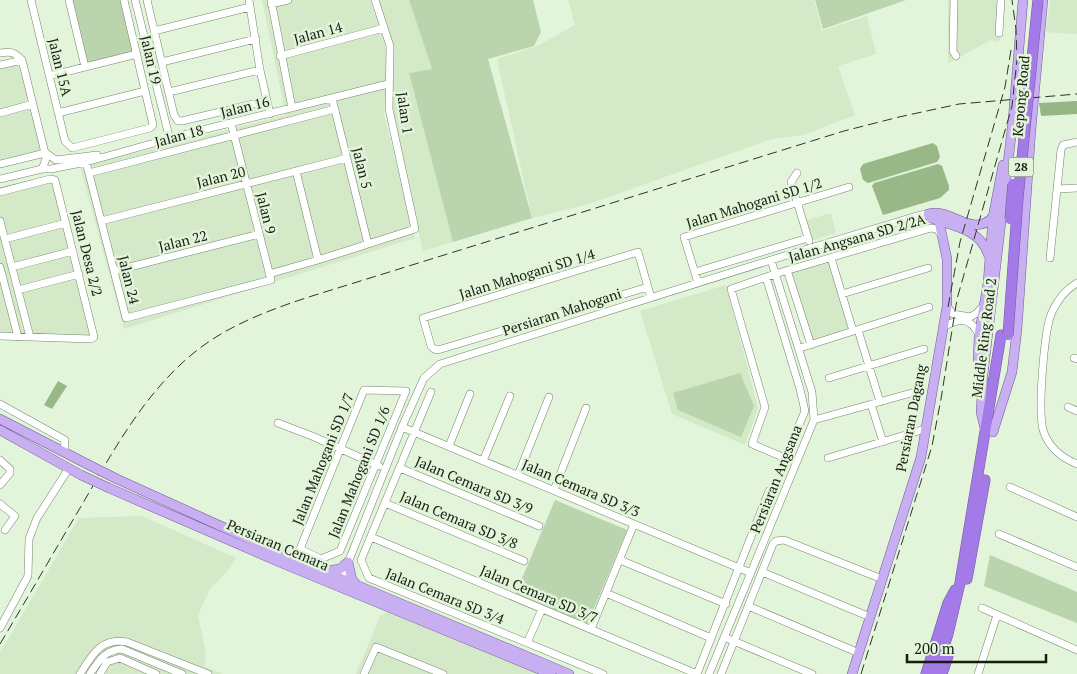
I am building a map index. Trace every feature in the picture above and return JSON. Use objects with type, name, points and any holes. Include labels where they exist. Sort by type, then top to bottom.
[{"type":"highway","name":"Middle Ring Road 2","points":[[1005,335],[1011,198],[1031,0]]},
{"type":"highway","name":"Middle Ring Road 2","points":[[942,674],[954,635],[971,560],[1005,335],[1038,0]]},
{"type":"highway","name":"Middle Ring Road 2","points":[[930,672],[948,634],[960,583],[989,432]]},
{"type":"main road","name":"Kepong Road","points":[[989,432],[981,412],[983,375],[1013,120],[1023,0]]},
{"type":"main road","name":"Kepong Road","points":[[989,432],[1012,372],[1018,330],[1031,129],[1043,0]]},
{"type":"main road","points":[[983,375],[978,361],[979,335],[993,217],[1000,176],[1009,146]]},
{"type":"main road","points":[[1004,197],[1007,194],[1016,192],[1027,200]]},
{"type":"main road","name":"Persiaran Mahogani","points":[[928,214],[934,212],[974,226],[985,224],[993,217]]},
{"type":"main road","points":[[928,214],[931,218],[972,232],[981,239],[989,256]]},
{"type":"main road","name":"Persiaran Dagang","points":[[852,674],[920,457],[947,306],[948,270],[939,221]]},
{"type":"main road","points":[[943,240],[950,232],[960,228]]},
{"type":"main road","name":"Persiaran Cemara","points":[[0,419],[117,479],[280,553],[326,571],[341,582],[356,584],[569,674]]},
{"type":"main road","name":"Persiaran Cemara","points":[[0,430],[81,475],[109,488],[284,564],[341,582],[551,674]]},
{"type":"main road","points":[[326,571],[340,569],[348,562],[352,580],[356,584]]},
{"type":"main road","points":[[533,666],[543,674]]},
{"type":"street","points":[[69,0],[85,67]]},
{"type":"street","name":"Jalan 19","points":[[65,140],[72,148],[150,128],[153,125],[124,0]]},
{"type":"street","points":[[135,0],[170,140]]},
{"type":"street","points":[[148,0],[174,115],[178,121],[266,100]]},
{"type":"street","points":[[280,56],[271,2],[288,0]]},
{"type":"street","name":"Jalan 1","points":[[368,244],[415,229],[388,109],[390,52],[374,0]]},
{"type":"street","points":[[954,0],[953,51],[956,56]]},
{"type":"street","points":[[999,33],[1001,0]]},
{"type":"street","name":"Jalan 15A","points":[[33,1],[65,140]]},
{"type":"street","points":[[154,31],[250,4],[260,70],[270,114]]},
{"type":"street","name":"Jalan 14","points":[[292,108],[280,56],[384,28]]},
{"type":"street","points":[[162,62],[256,39]]},
{"type":"street","points":[[0,53],[9,51],[15,53],[22,60],[46,153],[42,169]]},
{"type":"street","points":[[49,76],[137,54]]},
{"type":"street","points":[[0,65],[22,60]]},
{"type":"street","points":[[169,92],[260,70]]},
{"type":"street","name":"Jalan 16","points":[[0,179],[42,169],[51,170],[86,162],[230,123],[388,84]]},
{"type":"street","points":[[58,113],[145,90]]},
{"type":"street","name":"Jalan 5","points":[[332,98],[368,244]]},
{"type":"street","points":[[0,113],[33,104]]},
{"type":"street","name":"Jalan 18","points":[[89,173],[334,109]]},
{"type":"street","name":"Jalan 9","points":[[230,123],[270,277]]},
{"type":"street","points":[[1050,258],[1061,150],[1063,146],[1077,142]]},
{"type":"street","points":[[0,164],[46,153]]},
{"type":"street","name":"Jalan 16","points":[[46,153],[56,160],[108,155]]},
{"type":"street","name":"Jalan 20","points":[[101,221],[347,158]]},
{"type":"street","name":"Jalan 24","points":[[86,162],[126,318],[270,277]]},
{"type":"street","points":[[296,171],[318,260]]},
{"type":"street","points":[[796,174],[791,182],[811,248]]},
{"type":"street","name":"Jalan Desa 2/2","points":[[0,192],[50,179],[55,180],[94,332],[94,337],[91,339],[30,337]]},
{"type":"street","name":"Jalan Mahogani SD 1/2","points":[[698,283],[684,237],[849,187]]},
{"type":"street","points":[[1058,189],[1077,188]]},
{"type":"street","name":"Persiaran Mahogani","points":[[341,582],[386,468],[408,429],[424,378],[440,364],[771,260],[928,214]]},
{"type":"street","points":[[0,221],[30,337],[0,336]]},
{"type":"street","points":[[5,239],[66,223]]},
{"type":"street","name":"Jalan Angsana SD 2/2A","points":[[766,277],[800,389],[804,411],[785,458],[752,444],[765,407],[731,289],[766,277],[787,270],[931,228],[937,230],[943,240]]},
{"type":"street","name":"Jalan 22","points":[[114,271],[259,234]]},
{"type":"street","points":[[695,272],[808,238]]},
{"type":"street","points":[[270,277],[368,244]]},
{"type":"street","points":[[12,267],[73,251]]},
{"type":"street","name":"Jalan Mahogani SD 1/4","points":[[638,252],[648,287],[438,350],[431,346],[423,318],[638,252]]},
{"type":"street","points":[[831,258],[880,402]]},
{"type":"street","name":"Persiaran Angsana","points":[[709,674],[724,637],[745,570],[814,420],[812,392],[800,348],[771,260]]},
{"type":"street","points":[[0,267],[18,337]]},
{"type":"street","points":[[842,294],[928,268]]},
{"type":"street","points":[[787,270],[811,345]]},
{"type":"street","points":[[18,290],[79,274]]},
{"type":"street","points":[[1077,283],[1066,290],[1060,297],[1050,316],[1040,411],[1042,428],[1051,446],[1059,454],[1077,464]]},
{"type":"street","points":[[648,287],[651,298]]},
{"type":"street","points":[[947,306],[952,314],[970,317],[978,313],[984,305]]},
{"type":"street","points":[[800,348],[929,307]]},
{"type":"street","points":[[943,327],[958,320],[969,322],[975,326],[979,335]]},
{"type":"street","points":[[829,378],[924,349]]},
{"type":"street","name":"Jalan Mahogani SD 1/7","points":[[300,549],[364,390],[406,391]]},
{"type":"street","name":"Jalan Mahogani SD 1/6","points":[[300,549],[321,559],[340,551],[406,391]]},
{"type":"street","points":[[408,429],[431,392]]},
{"type":"street","points":[[814,420],[915,392]]},
{"type":"street","points":[[449,446],[470,394]]},
{"type":"street","points":[[483,461],[510,396]]},
{"type":"street","points":[[518,475],[549,397]]},
{"type":"street","points":[[0,404],[65,440],[64,452]]},
{"type":"street","points":[[871,404],[883,442]]},
{"type":"street","points":[[1068,407],[1077,411]]},
{"type":"street","points":[[554,490],[586,408]]},
{"type":"street","points":[[278,424],[312,436],[386,468]]},
{"type":"street","name":"Jalan Cemara SD 3/3","points":[[408,429],[745,570]]},
{"type":"street","name":"Jalan Cemara SD 3/4","points":[[408,429],[400,468],[361,560],[369,578],[603,674]]},
{"type":"street","points":[[828,458],[925,429]]},
{"type":"street","points":[[0,460],[10,469],[10,473],[0,485]]},
{"type":"street","points":[[0,628],[28,576],[30,538],[38,518],[69,468]]},
{"type":"street","name":"Jalan Cemara SD 3/9","points":[[400,468],[539,526]]},
{"type":"street","points":[[1010,488],[1077,517]]},
{"type":"street","points":[[697,674],[726,604],[745,570],[769,492]]},
{"type":"street","name":"Jalan Cemara SD 3/8","points":[[385,503],[524,561]]},
{"type":"street","points":[[0,504],[15,516],[5,530]]},
{"type":"street","points":[[591,629],[634,524]]},
{"type":"street","points":[[1000,534],[1077,567]]},
{"type":"street","name":"Jalan Cemara SD 3/7","points":[[371,537],[697,674]]},
{"type":"street","points":[[721,674],[773,544],[776,541],[783,540],[882,579]]},
{"type":"street","points":[[620,560],[726,604]]},
{"type":"street","points":[[762,572],[870,617]]},
{"type":"street","points":[[606,593],[712,638]]},
{"type":"street","points":[[748,606],[859,653]]},
{"type":"street","points":[[527,643],[542,608]]},
{"type":"street","points":[[982,608],[1077,650]]},
{"type":"street","points":[[978,674],[997,615]]},
{"type":"street","points":[[724,637],[812,674]]},
{"type":"street","points":[[80,674],[98,647],[119,641],[127,642],[190,671],[208,674]]},
{"type":"street","points":[[364,674],[376,647],[443,674]]},
{"type":"street","points":[[90,674],[103,655],[114,649],[122,649],[182,674]]},
{"type":"street","points":[[100,674],[107,662],[120,658],[156,674]]},
{"type":"shaded area","points":[[69,0],[124,0],[137,54],[85,67]]},
{"type":"shaded area","points":[[262,0],[370,0],[388,54],[384,114],[415,238],[124,329],[80,167],[286,115]]},
{"type":"shaded area","points":[[378,0],[409,0],[432,69],[409,73],[453,242],[423,251],[392,112],[394,49]]},
{"type":"shaded area","points":[[409,0],[533,0],[541,32],[534,46],[488,59],[532,218],[453,242],[409,73],[432,69]]},
{"type":"shaded area","points":[[568,0],[814,0],[822,31],[867,16],[876,54],[838,66],[855,115],[803,135],[772,139],[589,204],[532,218],[497,59],[537,46],[575,25]]},
{"type":"shaded area","points":[[815,0],[906,0],[823,29]]},
{"type":"shaded area","points":[[948,0],[1003,0],[1000,40],[998,42],[991,40],[948,63]]},
{"type":"shaded area","points":[[1050,0],[1077,0],[1077,34],[1046,32]]},
{"type":"shaded area","points":[[17,58],[43,156],[0,167],[0,63]]},
{"type":"shaded area","points":[[1077,101],[1077,114],[1041,116],[1039,103]]},
{"type":"shaded area","points":[[933,143],[937,146],[940,157],[937,162],[868,183],[863,180],[860,169],[863,164]]},
{"type":"shaded area","points":[[938,164],[942,166],[949,190],[940,198],[883,215],[872,186],[874,183]]},
{"type":"shaded area","points":[[54,182],[93,337],[0,333],[0,195]]},
{"type":"shaded area","points":[[831,213],[836,233],[810,241],[804,221]]},
{"type":"shaded area","points":[[832,255],[855,332],[810,348],[785,269]]},
{"type":"shaded area","points":[[726,285],[758,408],[745,445],[672,414],[640,311]]},
{"type":"shaded area","points":[[740,373],[754,406],[741,437],[678,410],[673,393]]},
{"type":"shaded area","points":[[58,381],[67,386],[52,409],[44,405]]},
{"type":"shaded area","points":[[555,500],[627,530],[587,625],[515,595]]},
{"type":"shaded area","points":[[142,516],[236,558],[230,568],[210,589],[198,615],[206,655],[204,666],[222,674],[0,674],[0,653],[79,518]]},
{"type":"shaded area","points":[[990,555],[1077,592],[1077,623],[984,586]]},
{"type":"shaded area","points":[[387,612],[537,674],[356,674],[380,616]]},
{"type":"railway","points":[[861,674],[932,446],[957,299],[1012,106],[1017,60],[1016,29],[1012,0]]},
{"type":"railway","points":[[948,307],[960,242],[1005,87],[1011,50]]},
{"type":"railway","points":[[0,644],[106,464],[143,406],[190,356],[218,336],[248,320],[312,296],[844,131],[959,104],[1077,94]]}]
